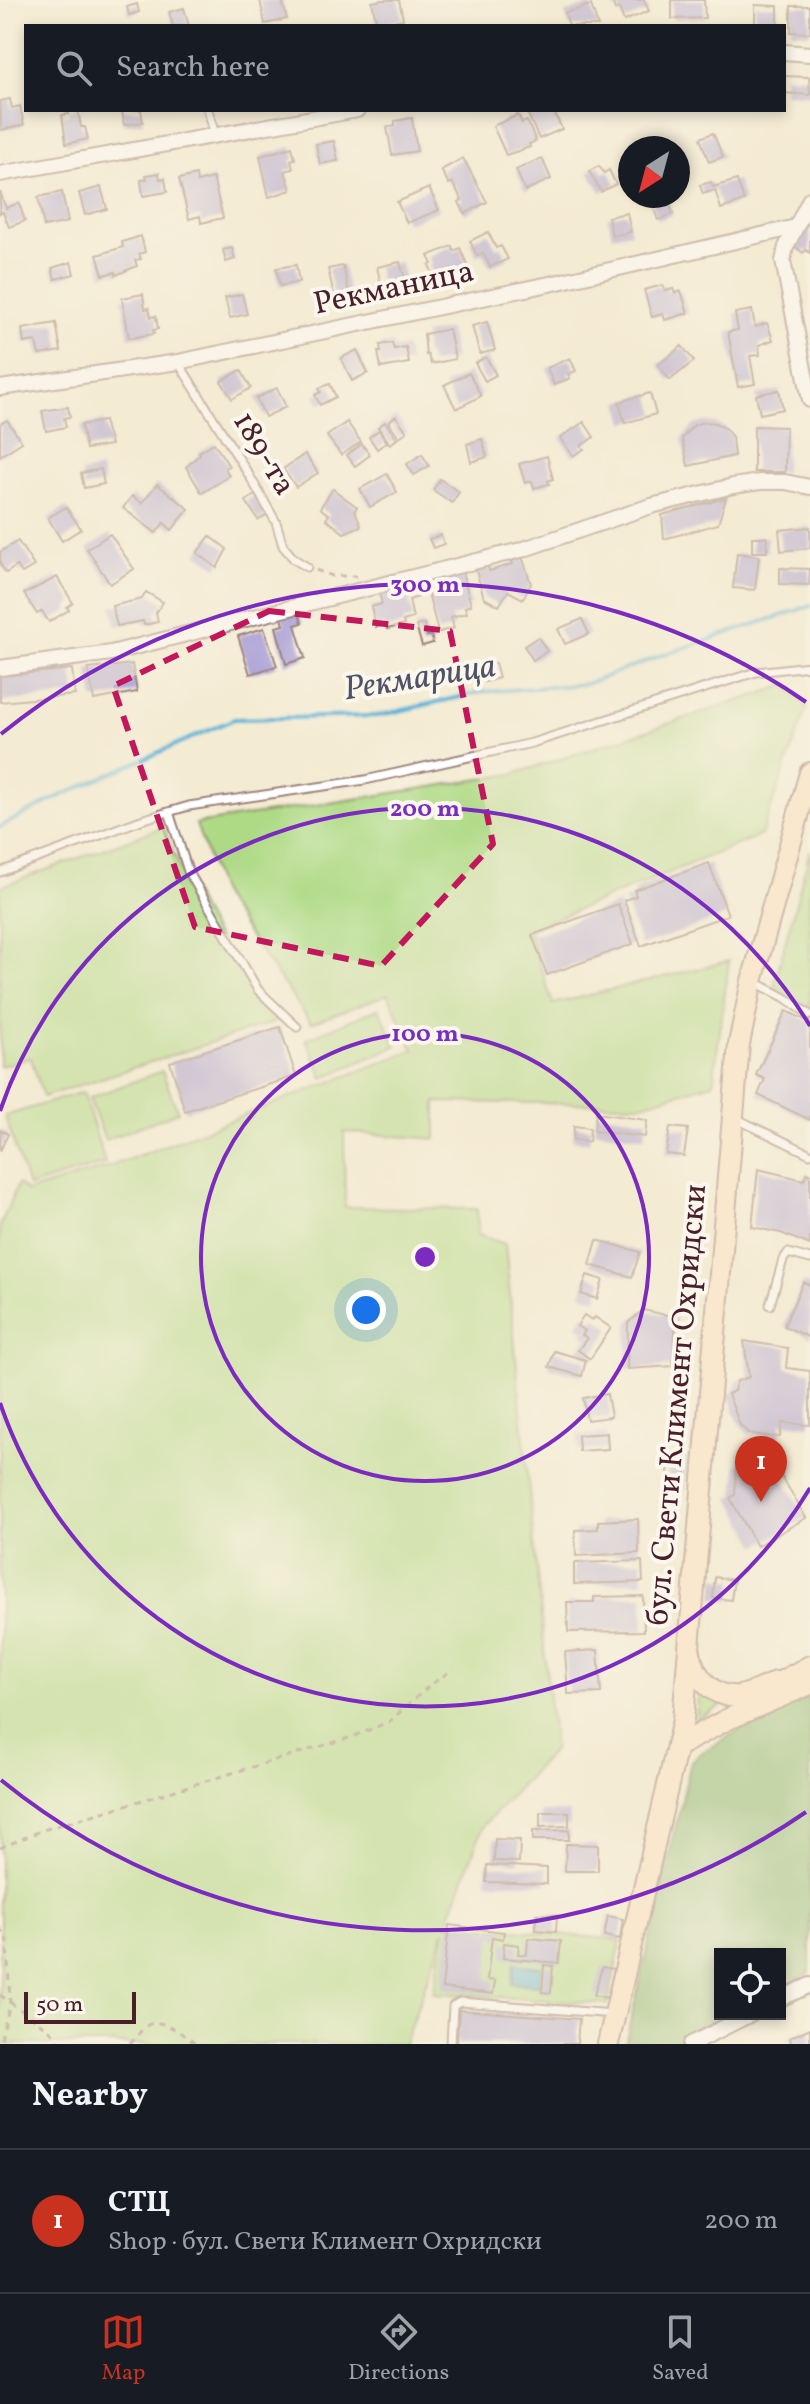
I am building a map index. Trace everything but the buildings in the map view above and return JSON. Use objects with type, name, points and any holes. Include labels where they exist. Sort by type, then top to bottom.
[{"type":"main road","name":"бул. Свети Климент Охридски","points":[[608,2044],[683,1720],[739,1044],[752,981],[810,773]]},
{"type":"main road","points":[[689,1639],[691,1658],[697,1673],[716,1691],[738,1696],[810,1666]]},
{"type":"main road","points":[[726,1720],[776,1682]]},
{"type":"main road","points":[[678,1746],[726,1720],[810,1684]]},
{"type":"street","points":[[786,52],[810,54]]},
{"type":"street","points":[[0,174],[346,112]]},
{"type":"street","points":[[810,199],[786,247],[783,261],[810,400]]},
{"type":"street","name":"Рекманица","points":[[0,388],[178,362],[554,283],[796,227]]},
{"type":"street","points":[[0,668],[111,653],[521,550],[651,506],[733,486],[785,482],[810,487]]},
{"type":"street","points":[[786,1996],[810,1985]]},
{"type":"street","points":[[691,2044],[739,2020]]},
{"type":"lane","points":[[209,112],[215,135]]},
{"type":"lane","name":"189-та","points":[[178,362],[276,522],[283,546],[294,559],[307,567]]},
{"type":"lane","points":[[0,872],[141,820],[189,806],[365,780],[532,743],[756,672],[810,666]]},
{"type":"lane","points":[[169,812],[188,871],[258,990],[297,1027]]},
{"type":"lane","points":[[752,981],[810,1015]]},
{"type":"lane","points":[[731,1116],[810,1154]]},
{"type":"lane","points":[[770,1305],[783,1260],[788,1253],[810,1259]]},
{"type":"lane","points":[[451,2044],[453,2006],[460,2002],[617,2015]]},
{"type":"path","points":[[0,1848],[56,1826],[352,1737],[389,1722],[453,1669]]},
{"type":"path","points":[[0,1928],[7,1940],[10,2004],[0,2042]]},
{"type":"path","points":[[0,1995],[40,2022],[52,2032],[59,2044]]},
{"type":"path","points":[[130,2044],[146,2026],[155,2023],[177,2030],[196,2044]]},
{"type":"highlighted area","points":[[269,611],[450,631],[493,844],[381,966],[195,927],[113,686]]},
{"type":"green space","points":[[787,685],[807,708],[761,835],[528,930],[553,1004],[729,961],[713,1083],[643,1104],[436,1102],[436,1139],[344,1132],[345,1207],[477,1209],[478,1235],[505,1244],[554,1749],[483,1826],[447,1924],[621,1940],[608,2004],[433,1993],[445,1930],[404,2044],[0,2044],[0,1226],[18,1184],[27,1192],[109,1167],[414,1050],[388,994],[311,1023],[222,897],[196,824],[514,774]]},
{"type":"green space","points":[[163,827],[212,929],[243,977],[278,1021],[43,1097],[31,1058],[0,1066],[0,887]]},
{"type":"green space","points":[[810,850],[810,1009],[774,985]]},
{"type":"green space","points":[[379,1008],[396,1046],[323,1078],[306,1039]]},
{"type":"green space","points":[[162,1071],[178,1112],[105,1140],[89,1098]]},
{"type":"green space","points":[[83,1092],[105,1163],[28,1187],[5,1116]]},
{"type":"green space","points":[[699,1687],[725,1704],[696,1720]]},
{"type":"green space","points":[[810,1697],[810,1973],[786,1985],[786,1948],[714,1948],[714,2020],[718,2020],[672,2044],[625,2044],[691,1761],[758,1719]]},
{"type":"water","points":[[514,1964],[541,1967],[539,1985],[512,1983]]},
{"type":"waterway","name":"Рекмарица","points":[[0,827],[56,798],[234,719],[377,716],[482,692],[586,684],[810,606]]},
{"type":"place","name":"СТЦ","points":[[761,1502]]}]
